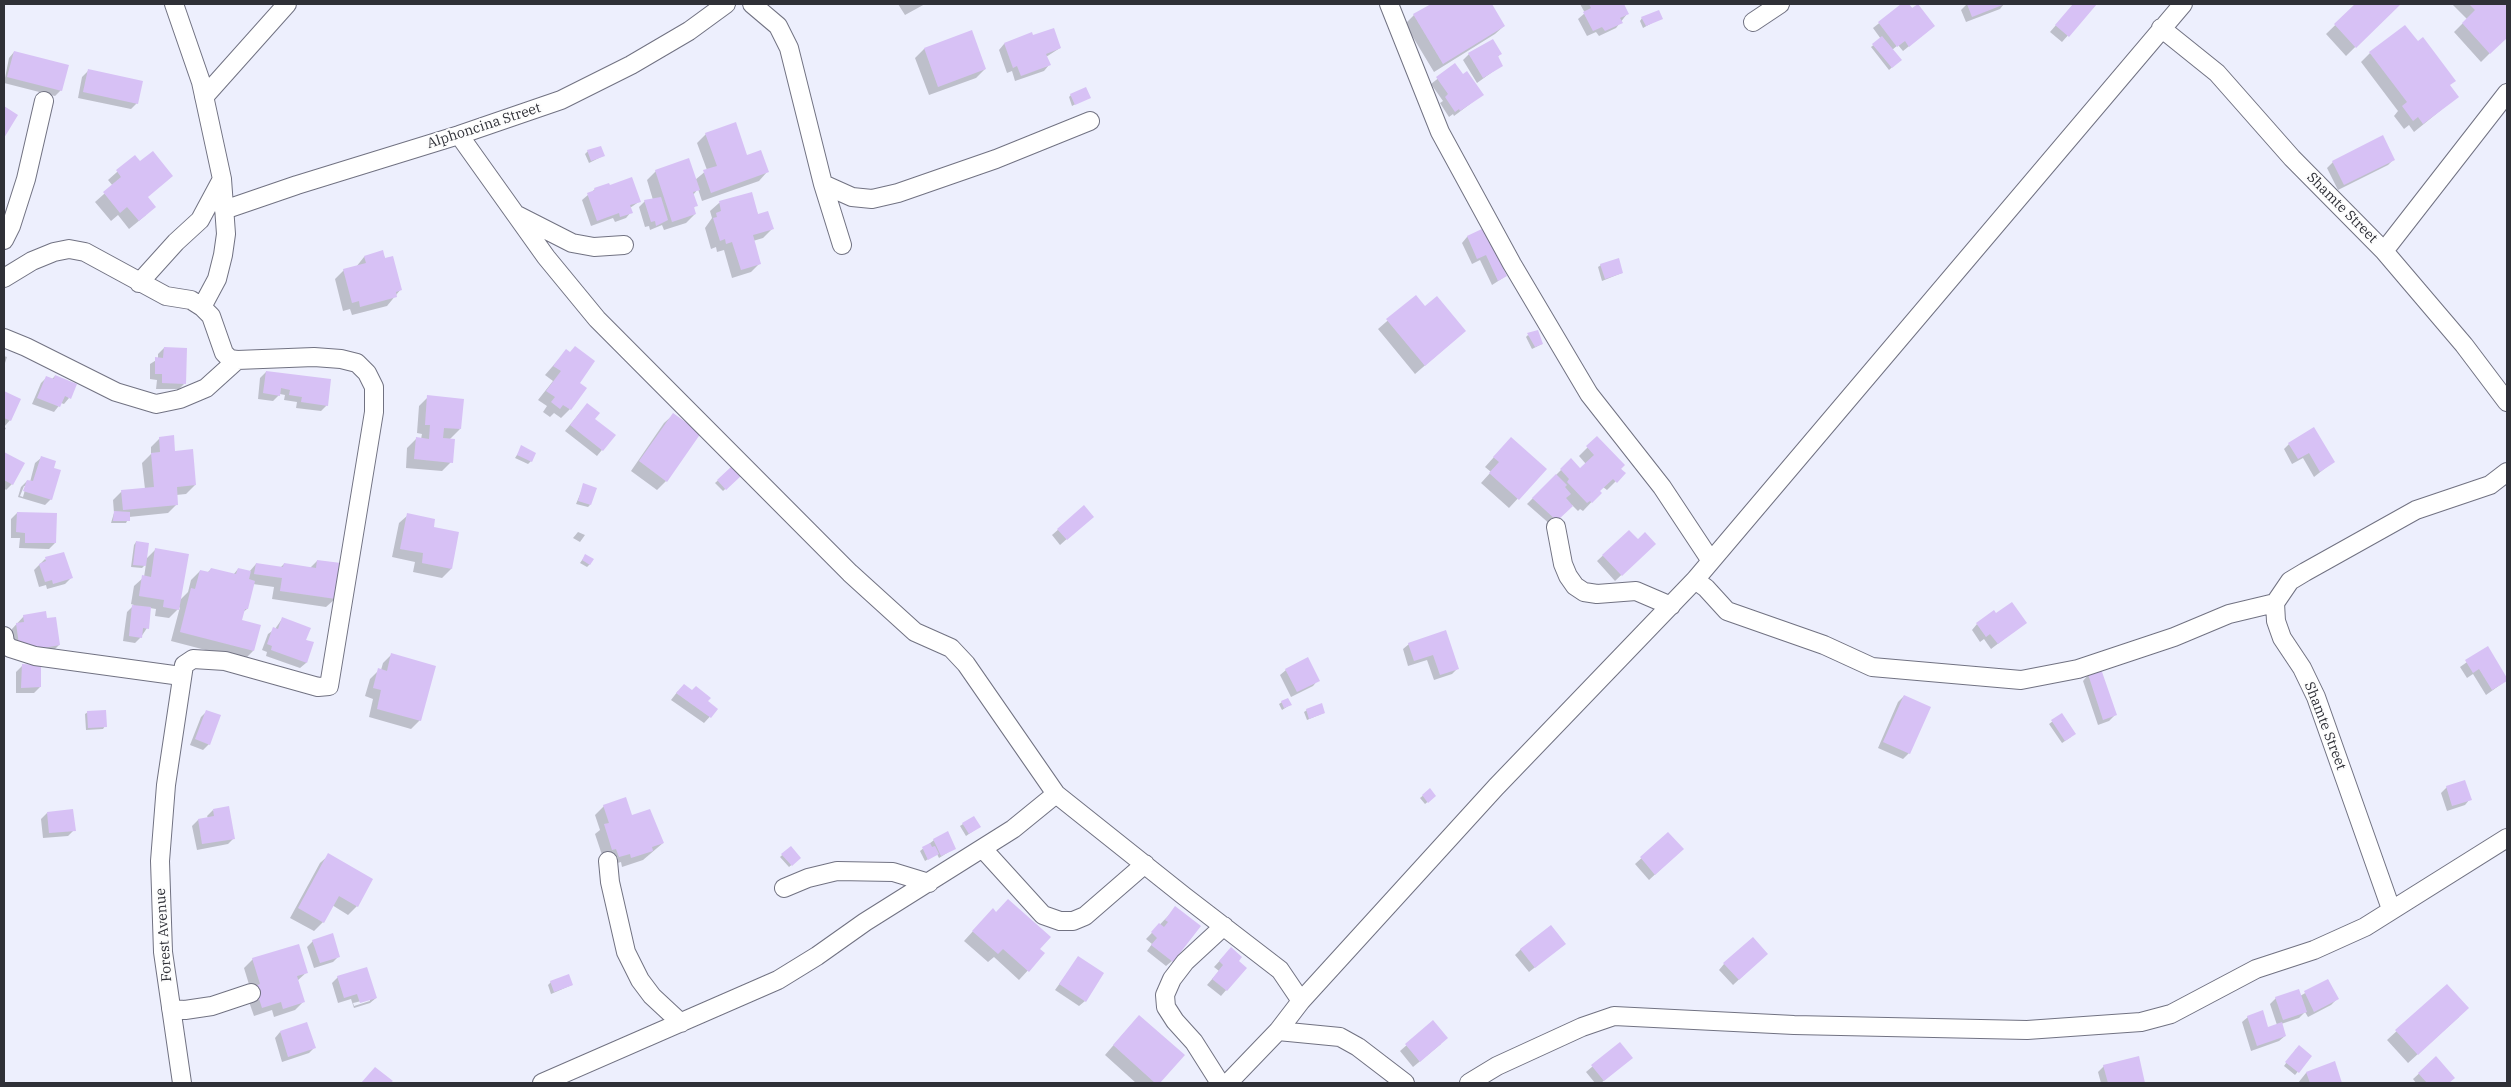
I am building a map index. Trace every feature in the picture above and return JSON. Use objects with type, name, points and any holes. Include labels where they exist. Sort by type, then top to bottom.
[{"type":"street","points":[[174,4],[204,97],[222,179],[226,234],[223,255],[217,279],[202,307]]},
{"type":"street","points":[[204,97],[287,4]]},
{"type":"street","name":"Alphoncina Street","points":[[224,210],[297,184],[459,135],[552,103],[604,78],[689,31],[726,4]]},
{"type":"street","points":[[752,4],[778,26],[789,48],[823,184],[842,245]]},
{"type":"street","points":[[1389,4],[1440,132],[1512,264],[1589,394],[1662,487],[1711,561]]},
{"type":"street","points":[[1753,22],[1780,4]]},
{"type":"street","points":[[1228,1083],[1278,1031],[1301,1001],[1496,787],[1695,580],[2183,4]]},
{"type":"street","name":"Shamte Street","points":[[2162,28],[2216,73],[2292,158],[2384,251],[2464,345],[2507,402]]},
{"type":"street","points":[[2384,251],[2507,93]]},
{"type":"street","points":[[4,240],[11,226],[26,180],[44,102]]},
{"type":"street","points":[[823,184],[852,197],[872,199],[898,193],[996,159],[1090,121]]},
{"type":"street","points":[[459,135],[546,257],[597,319],[850,573],[915,632],[951,648],[966,664],[1056,794],[1280,970],[1301,1001]]},
{"type":"street","points":[[139,283],[176,242],[200,220],[222,179]]},
{"type":"street","points":[[516,215],[572,243],[594,247],[624,245]]},
{"type":"street","points":[[4,278],[32,261],[54,252],[69,249],[85,252],[166,296],[191,300],[202,307],[211,316],[224,353],[230,359],[314,357],[341,359],[357,363],[367,373],[374,387],[374,412],[332,679],[329,686],[324,688],[225,660],[206,658],[194,659],[184,665],[181,676],[11,653],[5,643],[4,636]]},
{"type":"street","points":[[4,338],[26,346],[116,392],[156,404],[180,399],[206,388],[238,360]]},
{"type":"street","points":[[1695,580],[1706,588],[1727,610],[1824,645],[1872,667],[2021,680],[2078,669],[2174,637],[2229,614],[2275,603],[2290,581],[2305,572],[2416,510],[2490,485],[2507,472]]},
{"type":"street","points":[[1556,527],[1563,564],[1568,576],[1579,589],[1597,594],[1636,591],[1671,606]]},
{"type":"street","name":"Shamte Street","points":[[2275,603],[2276,621],[2282,638],[2302,668],[2316,697],[2391,910]]},
{"type":"street","name":"Forest Avenue","points":[[181,676],[166,785],[160,861],[163,952],[182,1083]]},
{"type":"street","points":[[551,1081],[778,980],[817,956],[865,922],[1013,829],[1056,794]]},
{"type":"street","points":[[1469,1083],[1506,1062],[1582,1027],[1614,1016],[1774,1024],[2027,1030],[2141,1022],[2171,1014],[2256,969],[2314,950],[2365,926],[2507,838]]},
{"type":"street","points":[[983,849],[1043,914],[1060,921],[1074,921],[1085,916],[1145,864]]},
{"type":"street","points":[[608,861],[612,891],[626,952],[640,980],[652,996],[681,1022]]},
{"type":"street","points":[[784,888],[808,878],[837,871],[893,872],[929,883]]},
{"type":"street","points":[[1220,1083],[1194,1042],[1175,1021],[1166,1007],[1165,995],[1172,978],[1185,962],[1224,926]]},
{"type":"street","points":[[171,1009],[186,1010],[212,1006],[251,993]]},
{"type":"street","points":[[1278,1031],[1340,1037],[1400,1081]]},
{"type":"building","points":[[1431,4],[1492,4],[1505,26],[1443,64],[1413,14]]},
{"type":"building","points":[[1589,4],[1624,4],[1629,14],[1620,18],[1623,23],[1605,31],[1602,27],[1593,31],[1583,12],[1591,8]]},
{"type":"building","points":[[1901,4],[1909,4],[1912,8],[1918,4],[1935,26],[1909,47],[1905,41],[1897,47],[1878,22]]},
{"type":"building","points":[[1967,4],[2005,4],[1972,17]]},
{"type":"building","points":[[2073,4],[2097,4],[2069,37],[2055,25]]},
{"type":"building","points":[[2355,4],[2401,4],[2356,48],[2334,24]]},
{"type":"building","points":[[2469,4],[2507,4],[2507,38],[2490,54],[2462,23],[2475,10]]},
{"type":"building","points":[[1659,10],[1663,19],[1646,26],[1641,17]]},
{"type":"building","points":[[2405,25],[2418,41],[2423,37],[2456,81],[2450,85],[2459,97],[2423,124],[2418,117],[2413,121],[2402,106],[2407,102],[2369,52]]},
{"type":"building","points":[[1054,28],[1061,48],[1046,54],[1051,65],[1021,76],[1017,66],[1013,68],[1004,43],[1032,32],[1033,35]]},
{"type":"building","points":[[972,30],[986,69],[938,87],[924,48]]},
{"type":"building","points":[[1882,36],[1902,60],[1892,68],[1872,44]]},
{"type":"building","points":[[1493,39],[1502,54],[1498,56],[1503,66],[1483,78],[1468,53]]},
{"type":"building","points":[[14,51],[69,65],[62,91],[7,77]]},
{"type":"building","points":[[1455,63],[1463,74],[1467,71],[1484,95],[1460,111],[1459,109],[1455,112],[1445,97],[1448,94],[1436,77]]},
{"type":"building","points":[[88,69],[143,81],[138,104],[83,92]]},
{"type":"building","points":[[1086,87],[1091,98],[1075,105],[1070,94]]},
{"type":"building","points":[[4,106],[18,115],[4,138]]},
{"type":"building","points":[[736,122],[747,155],[761,150],[769,172],[711,193],[703,170],[717,166],[705,133]]},
{"type":"building","points":[[2383,135],[2395,160],[2344,185],[2332,161]]},
{"type":"building","points":[[601,146],[605,156],[591,161],[587,150]]},
{"type":"building","points":[[153,151],[173,176],[148,197],[156,207],[139,221],[127,207],[120,213],[103,192],[121,177],[116,170],[135,155],[140,161]]},
{"type":"building","points":[[689,158],[700,190],[693,192],[698,206],[694,207],[696,214],[672,222],[655,170]]},
{"type":"building","points":[[632,177],[641,202],[630,205],[633,213],[620,217],[619,213],[597,221],[587,193],[595,190],[594,188],[609,183],[610,185]]},
{"type":"building","points":[[752,192],[758,214],[768,211],[774,229],[753,235],[761,264],[741,270],[732,242],[726,244],[725,239],[720,241],[713,218],[717,217],[716,213],[721,211],[719,201]]},
{"type":"building","points":[[661,197],[668,220],[656,226],[655,221],[651,222],[644,200]]},
{"type":"building","points":[[1484,228],[1507,276],[1498,281],[1486,255],[1477,259],[1467,236]]},
{"type":"building","points":[[383,250],[385,258],[393,256],[402,290],[396,292],[397,297],[360,307],[359,301],[352,303],[343,269],[366,263],[364,256]]},
{"type":"building","points":[[1619,258],[1623,273],[1605,279],[1600,264]]},
{"type":"building","points":[[1416,295],[1425,306],[1437,296],[1466,331],[1425,366],[1386,319]]},
{"type":"building","points":[[1538,330],[1543,344],[1535,347],[1527,333]]},
{"type":"building","points":[[575,346],[595,361],[580,383],[587,388],[571,410],[563,405],[560,409],[551,402],[555,397],[546,391],[561,371],[553,366],[566,349],[570,352]]},
{"type":"building","points":[[164,347],[187,348],[186,384],[162,383],[162,374],[155,374],[155,357],[163,358]]},
{"type":"building","points":[[266,371],[331,379],[328,406],[301,402],[302,397],[289,395],[290,390],[281,388],[280,396],[263,393]]},
{"type":"building","points":[[55,375],[77,384],[71,399],[65,396],[60,407],[37,398],[46,376],[54,379]]},
{"type":"building","points":[[4,391],[21,399],[11,421],[4,418]]},
{"type":"building","points":[[427,395],[464,399],[461,429],[444,428],[443,438],[455,439],[453,463],[414,459],[416,437],[429,439],[430,425],[425,425]]},
{"type":"building","points":[[587,403],[600,413],[595,419],[616,435],[603,451],[570,425]]},
{"type":"building","points":[[673,413],[701,433],[667,482],[639,461]]},
{"type":"building","points":[[2314,427],[2335,462],[2320,472],[2309,453],[2298,459],[2288,443]]},
{"type":"building","points":[[174,435],[175,451],[193,449],[196,485],[177,487],[178,505],[123,510],[121,490],[154,487],[151,453],[160,452],[159,437]]},
{"type":"building","points":[[1597,436],[1625,465],[1621,469],[1626,473],[1617,483],[1613,479],[1600,491],[1602,493],[1592,503],[1590,501],[1587,503],[1567,482],[1569,479],[1560,469],[1571,458],[1580,468],[1594,455],[1586,446]]},
{"type":"building","points":[[1511,437],[1547,469],[1519,500],[1489,473],[1499,462],[1493,457]]},
{"type":"building","points":[[521,445],[536,453],[532,462],[517,455]]},
{"type":"building","points":[[4,452],[25,463],[13,485],[4,480]]},
{"type":"building","points":[[41,456],[56,461],[54,468],[61,470],[52,500],[23,491],[27,480],[33,481]]},
{"type":"building","points":[[732,466],[741,476],[726,490],[717,480]]},
{"type":"building","points":[[1556,474],[1567,485],[1565,487],[1571,494],[1566,498],[1573,506],[1557,521],[1532,498]]},
{"type":"building","points":[[583,483],[597,488],[591,505],[578,501]]},
{"type":"building","points":[[1084,505],[1094,517],[1067,540],[1057,529]]},
{"type":"building","points":[[114,511],[130,512],[130,521],[113,521]]},
{"type":"building","points":[[17,512],[57,513],[56,543],[25,543],[25,533],[16,532]]},
{"type":"building","points":[[407,513],[435,519],[434,527],[459,532],[452,569],[422,563],[423,553],[400,549]]},
{"type":"building","points":[[1629,530],[1638,539],[1645,532],[1656,544],[1622,576],[1602,555]]},
{"type":"building","points":[[136,541],[149,543],[146,566],[133,565]]},
{"type":"building","points":[[155,548],[189,554],[179,610],[163,607],[164,600],[139,596],[142,575],[151,577]]},
{"type":"building","points":[[64,552],[73,578],[53,584],[52,580],[45,582],[39,564],[46,561],[45,557]]},
{"type":"building","points":[[585,554],[594,559],[590,565],[582,560]]},
{"type":"building","points":[[317,560],[341,563],[336,599],[280,591],[282,578],[254,574],[256,563],[283,567],[284,563],[316,568]]},
{"type":"building","points":[[211,568],[236,574],[238,568],[251,571],[249,579],[255,581],[248,609],[245,609],[242,620],[261,625],[254,651],[180,632],[191,588],[195,589],[200,570],[209,572]]},
{"type":"building","points":[[2012,602],[2027,623],[1998,644],[1990,634],[1986,637],[1976,623],[1994,610],[1996,613]]},
{"type":"building","points":[[132,605],[151,607],[149,629],[143,628],[142,638],[129,636]]},
{"type":"building","points":[[46,611],[47,618],[56,617],[60,645],[20,652],[16,623],[24,622],[23,615]]},
{"type":"building","points":[[282,617],[311,628],[306,640],[314,642],[307,663],[271,650],[272,646],[267,644],[273,627],[278,629]]},
{"type":"building","points":[[1446,630],[1459,669],[1440,675],[1433,655],[1414,661],[1408,643]]},
{"type":"building","points":[[2488,646],[2507,678],[2507,681],[2492,690],[2479,669],[2473,673],[2465,660]]},
{"type":"building","points":[[391,653],[436,666],[421,721],[377,709],[381,690],[373,688],[378,668],[387,671]]},
{"type":"building","points":[[1308,657],[1320,681],[1297,692],[1285,669]]},
{"type":"building","points":[[22,664],[41,665],[41,687],[21,688]]},
{"type":"building","points":[[2101,669],[2117,715],[2103,720],[2088,674]]},
{"type":"building","points":[[684,684],[692,690],[696,686],[711,698],[708,701],[718,709],[711,718],[676,693]]},
{"type":"building","points":[[1904,695],[1931,707],[1910,754],[1883,742]]},
{"type":"building","points":[[1288,698],[1292,705],[1284,708],[1281,701]]},
{"type":"building","points":[[1322,703],[1325,713],[1309,719],[1306,709]]},
{"type":"building","points":[[106,710],[107,727],[88,728],[87,711]]},
{"type":"building","points":[[206,710],[221,715],[210,745],[195,739]]},
{"type":"building","points":[[2062,713],[2076,734],[2065,741],[2051,720]]},
{"type":"building","points":[[2465,780],[2472,800],[2452,806],[2446,786]]},
{"type":"building","points":[[1430,788],[1436,796],[1428,803],[1422,795]]},
{"type":"building","points":[[626,797],[632,815],[650,809],[664,843],[652,847],[653,851],[631,858],[630,854],[619,857],[616,849],[612,850],[604,824],[609,823],[603,805]]},
{"type":"building","points":[[229,806],[235,839],[202,844],[198,819],[214,816],[213,809]]},
{"type":"building","points":[[73,809],[76,831],[49,833],[47,812]]},
{"type":"building","points":[[974,816],[981,827],[969,834],[962,823]]},
{"type":"building","points":[[948,831],[956,849],[941,856],[933,839]]},
{"type":"building","points":[[1668,832],[1684,849],[1655,875],[1640,857]]},
{"type":"building","points":[[930,843],[932,847],[935,846],[939,854],[928,860],[922,847]]},
{"type":"building","points":[[791,846],[801,858],[792,866],[781,854]]},
{"type":"building","points":[[328,853],[373,879],[358,907],[339,896],[324,923],[298,908]]},
{"type":"building","points":[[1008,899],[1051,937],[1040,949],[1045,953],[1029,972],[1003,949],[998,954],[972,931],[993,908],[996,912]]},
{"type":"building","points":[[1175,906],[1201,926],[1173,962],[1151,945],[1157,938],[1151,932],[1159,923],[1164,927],[1168,922],[1165,920]]},
{"type":"building","points":[[1551,925],[1566,944],[1535,968],[1520,949]]},
{"type":"building","points":[[333,933],[340,957],[320,963],[312,940]]},
{"type":"building","points":[[1753,937],[1768,954],[1739,980],[1723,963]]},
{"type":"building","points":[[299,944],[308,973],[297,976],[305,1002],[283,1009],[281,1002],[262,1008],[255,986],[260,984],[252,958]]},
{"type":"building","points":[[1231,947],[1242,957],[1239,961],[1247,968],[1227,991],[1212,979],[1223,965],[1219,961]]},
{"type":"building","points":[[1078,956],[1104,973],[1086,1002],[1059,984]]},
{"type":"building","points":[[367,967],[377,998],[360,1003],[357,994],[344,998],[337,976]]},
{"type":"building","points":[[569,974],[573,985],[554,992],[550,981]]},
{"type":"building","points":[[2328,979],[2339,999],[2314,1012],[2304,991]]},
{"type":"building","points":[[2447,984],[2469,1008],[2418,1055],[2395,1030]]},
{"type":"building","points":[[2299,989],[2307,1012],[2283,1020],[2275,997]]},
{"type":"building","points":[[2263,1010],[2268,1027],[2282,1022],[2286,1036],[2257,1046],[2247,1016]]},
{"type":"building","points":[[1139,1015],[1185,1055],[1160,1083],[1155,1083],[1113,1045]]},
{"type":"building","points":[[1433,1020],[1448,1038],[1420,1062],[1405,1044]]},
{"type":"building","points":[[307,1022],[316,1048],[288,1057],[280,1031]]},
{"type":"building","points":[[1620,1042],[1633,1058],[1604,1081],[1591,1065]]},
{"type":"building","points":[[2299,1045],[2312,1056],[2299,1073],[2285,1062]]},
{"type":"building","points":[[2139,1056],[2145,1083],[2108,1083],[2103,1065]]},
{"type":"building","points":[[2436,1056],[2455,1078],[2449,1083],[2427,1083],[2418,1073]]},
{"type":"building","points":[[2335,1061],[2342,1083],[2310,1083],[2306,1072]]},
{"type":"building","points":[[375,1067],[393,1081],[390,1083],[361,1083]]}]
